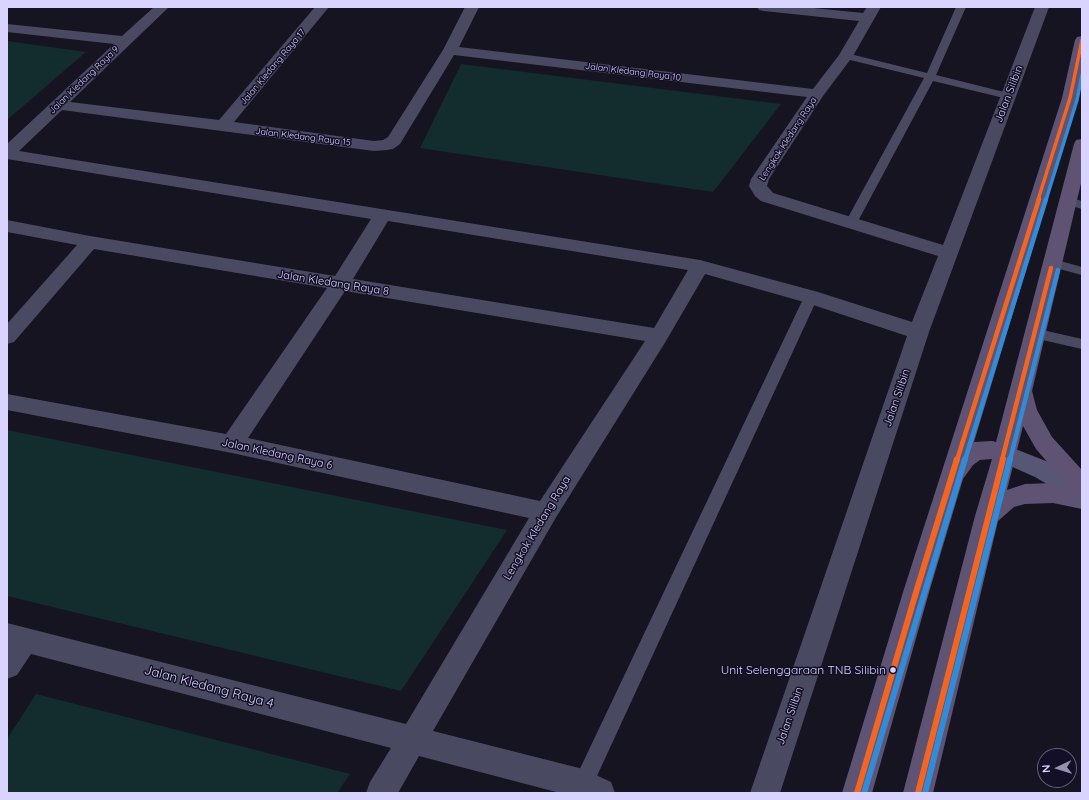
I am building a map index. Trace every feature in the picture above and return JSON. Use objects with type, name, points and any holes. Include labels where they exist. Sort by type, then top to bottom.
[{"type":"main road","points":[[857,793],[917,589],[1070,98],[1082,40]]},
{"type":"main road","points":[[918,793],[987,516],[1005,454],[1034,333],[1053,263],[1075,203],[1082,144]]},
{"type":"main road","points":[[1020,389],[1026,410],[1044,443],[1082,486]]},
{"type":"main road","points":[[953,476],[962,461],[972,453],[987,450],[1005,454],[1043,470],[1082,493]]},
{"type":"main road","points":[[987,516],[1006,500],[1025,494],[1053,493],[1082,498]]},
{"type":"street","name":"Jalan Kledang Raya 9","points":[[7,153],[162,7]]},
{"type":"street","name":"Jalan Kledang Raya 17","points":[[223,126],[322,7]]},
{"type":"street","name":"Jalan Kledang Raya 15","points":[[57,105],[374,146],[387,145],[394,140],[450,50],[472,7]]},
{"type":"street","points":[[764,7],[871,13]]},
{"type":"street","name":"Jalan Silibin","points":[[765,793],[919,332],[1042,7]]},
{"type":"street","name":"Lengkok Kledang Raya","points":[[851,223],[767,197],[761,192],[758,186],[760,179],[817,94],[846,56],[871,13]]},
{"type":"street","points":[[7,28],[124,42]]},
{"type":"street","name":"Jalan Kledang Raya 10","points":[[450,50],[817,94]]},
{"type":"street","points":[[7,153],[382,216],[700,266],[811,297],[919,332]]},
{"type":"street","points":[[232,444],[340,284],[382,216]]},
{"type":"street","points":[[851,223],[948,253]]},
{"type":"street","name":"Jalan Kledang Raya 8","points":[[7,226],[90,242],[658,336]]},
{"type":"street","points":[[7,337],[90,242]]},
{"type":"street","name":"Lengkok Kledang Raya","points":[[381,793],[546,512],[658,336],[700,266]]},
{"type":"street","name":"Jalan Kledang Raya 6","points":[[7,402],[232,444],[546,512]]},
{"type":"street","points":[[7,666],[16,637]]},
{"type":"street","name":"Jalan Kledang Raya 4","points":[[16,637],[411,740],[591,789]]},
{"type":"lane","points":[[851,223],[930,77],[961,7]]},
{"type":"lane","points":[[846,56],[1008,96]]},
{"type":"lane","points":[[1053,263],[1082,271]]},
{"type":"lane","points":[[591,789],[811,297]]},
{"type":"lane","points":[[1034,333],[1082,344]]},
{"type":"green space","points":[[7,41],[86,52],[7,120]]},
{"type":"green space","points":[[461,64],[781,104],[713,192],[420,148]]},
{"type":"green space","points":[[7,430],[507,530],[401,691],[7,596]]},
{"type":"green space","points":[[36,694],[350,774],[337,793],[7,793],[7,739]]},
{"type":"transit line","points":[[857,793],[917,589],[1070,98],[1082,40]]},
{"type":"transit line","points":[[864,793],[924,591],[1077,100],[1082,75]]},
{"type":"transit line","points":[[918,793],[1051,268]]},
{"type":"transit line","points":[[925,793],[1058,270]]},
{"type":"place","name":"Unit Selenggaraan TNB Silibin","points":[[893,670]]}]
